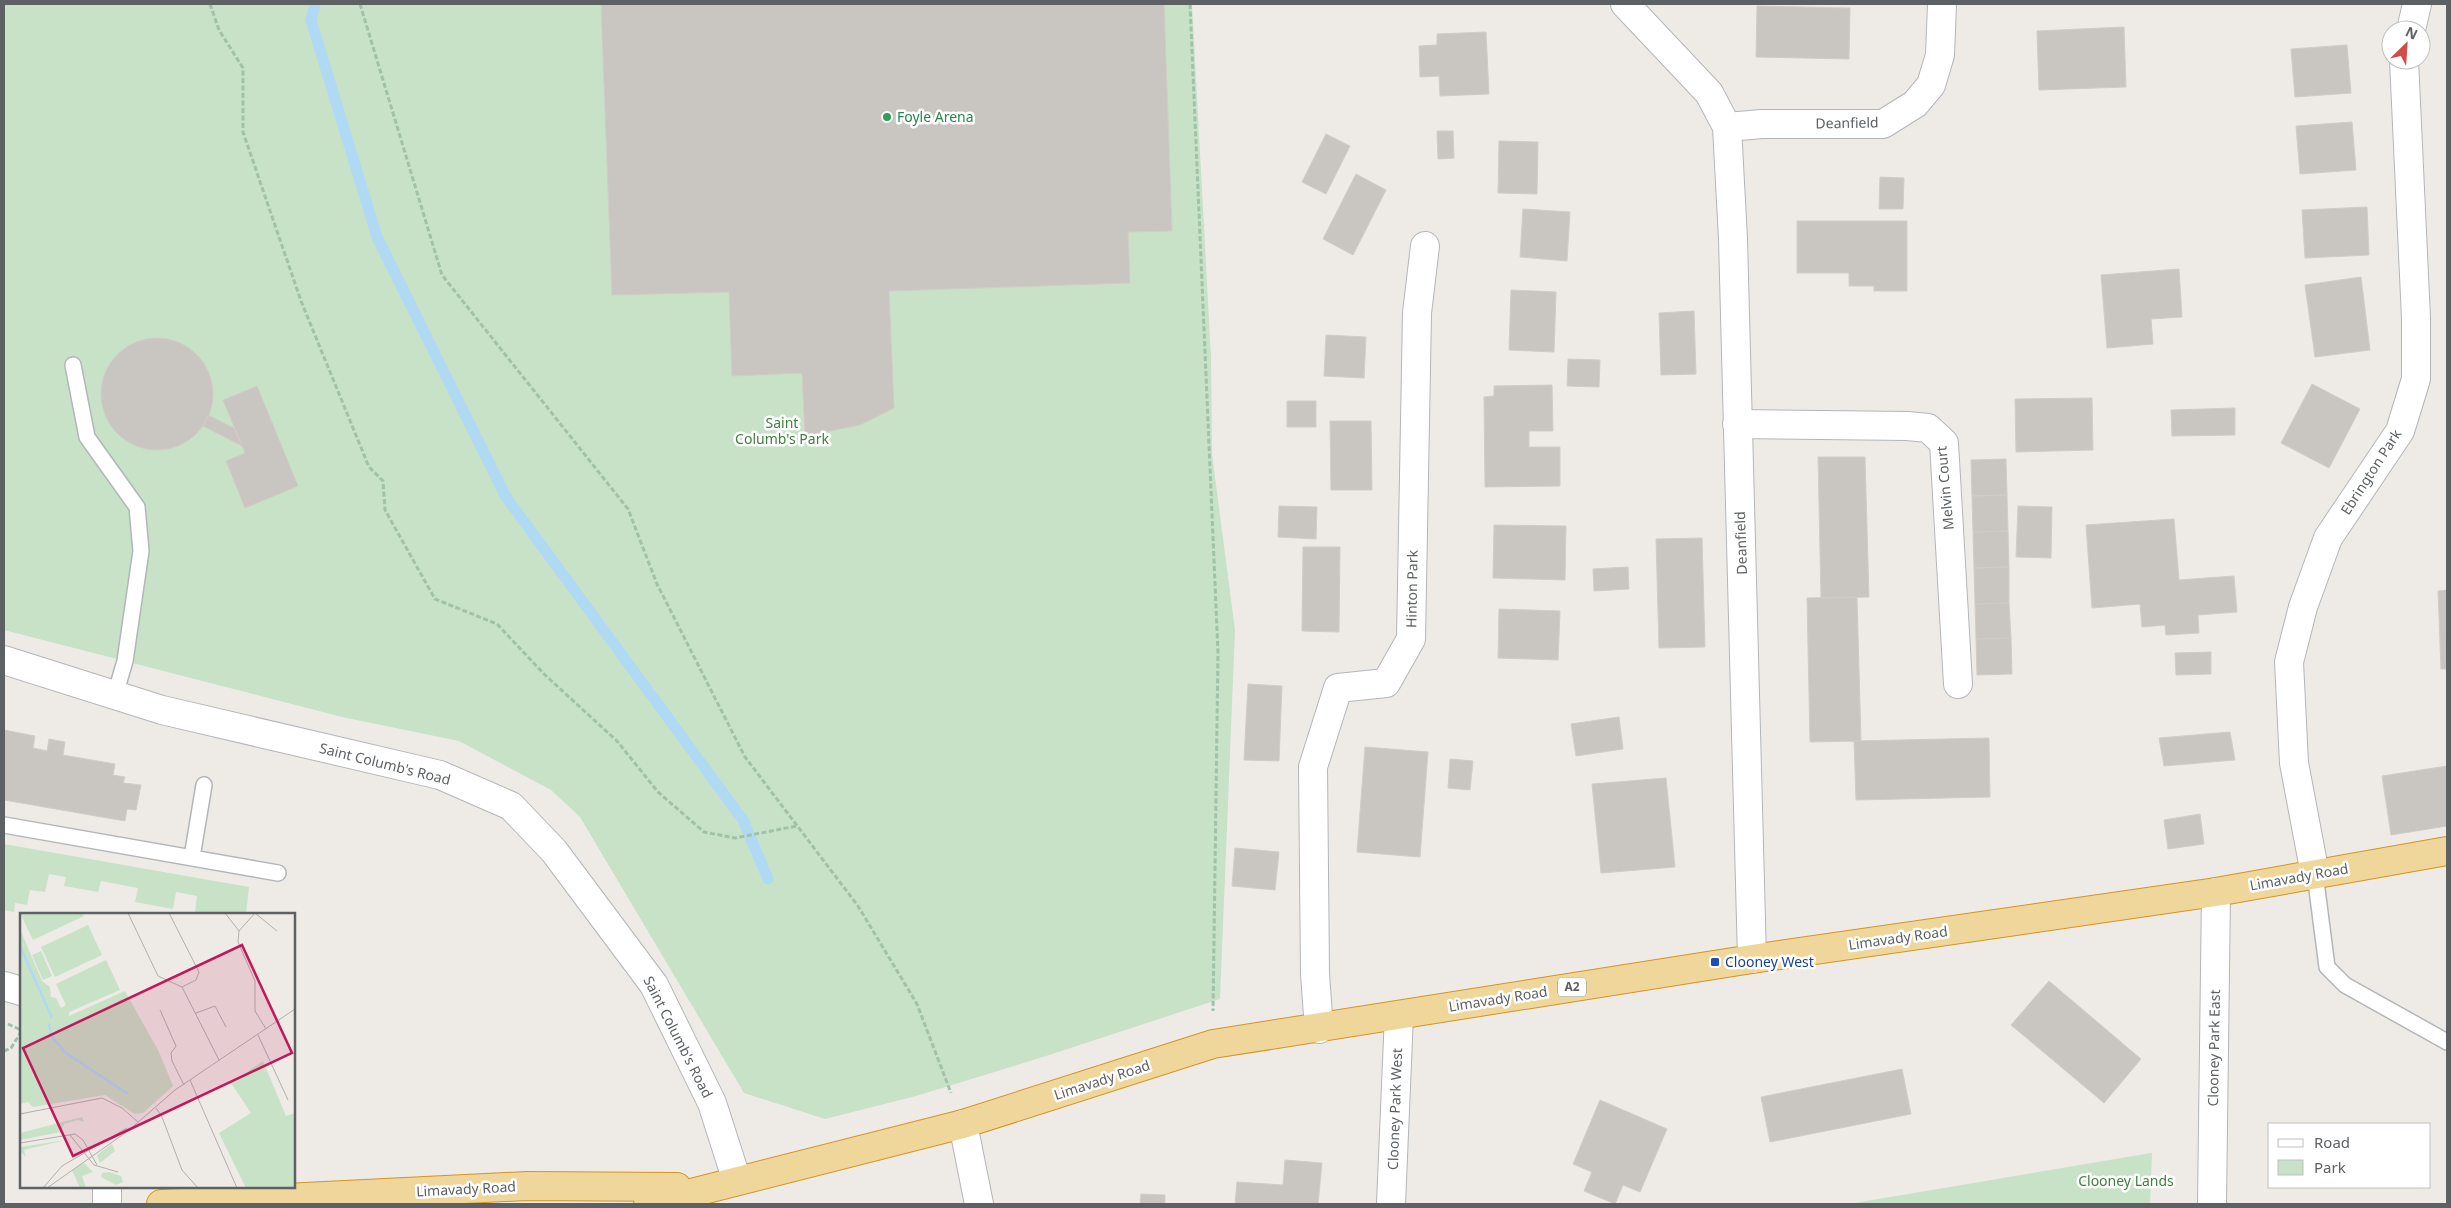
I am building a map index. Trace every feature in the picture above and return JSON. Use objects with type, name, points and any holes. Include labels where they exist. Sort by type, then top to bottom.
[{"type":"highway","name":"Limavady Road","points":[[648,1204],[963,1124],[1212,1044],[1319,1029],[1752,959],[2216,892],[2447,851]]},
{"type":"highway","name":"Limavady Road","points":[[168,1200],[527,1186],[724,1184]]},
{"type":"street","name":"Deanfield","points":[[1625,4],[1709,93],[1727,127],[1733,239],[1752,959]]},
{"type":"street","name":"Deanfield","points":[[1727,127],[1762,124],[1883,124],[1915,104],[1931,86],[1940,55],[1942,4]]},
{"type":"street","points":[[2413,20],[2417,4]]},
{"type":"street","name":"Ebrington Park","points":[[2315,874],[2294,764],[2289,662],[2303,606],[2328,538],[2400,430],[2416,379],[2416,318],[2404,70]]},
{"type":"street","name":"Hinton Park","points":[[1319,1029],[1315,974],[1313,767],[1338,688],[1386,682],[1411,640],[1417,313],[1425,246]]},
{"type":"street","name":"Melvin Court","points":[[1737,424],[1907,426],[1928,428],[1944,443],[1958,684]]},
{"type":"street","name":"Saint Columb's Road","points":[[4,660],[162,710],[440,775],[511,806],[554,851],[654,985],[712,1103],[724,1184]]},
{"type":"street","name":"Clooney Park East","points":[[2212,1204],[2216,892]]},
{"type":"street","points":[[4,986],[20,991]]},
{"type":"street","name":"Clooney Park West","points":[[1392,1204],[1399,1015]]},
{"type":"street","points":[[963,1124],[979,1204]]},
{"type":"street","points":[[107,1188],[107,1204]]},
{"type":"lane","points":[[73,365],[86,437],[137,507],[141,551],[125,661],[115,695]]},
{"type":"lane","points":[[192,857],[204,785]]},
{"type":"lane","points":[[4,826],[278,873]]},
{"type":"lane","points":[[2315,874],[2327,967],[2345,985],[2447,1042]]},
{"type":"path","points":[[210,4],[219,30],[243,68],[243,132],[301,301],[369,467],[383,480],[385,510],[435,599],[496,624],[544,674],[618,741],[658,792],[704,832],[735,838],[797,826]]},
{"type":"path","points":[[360,4],[442,275],[628,509],[657,584],[745,758],[858,906],[917,1004],[963,1124]]},
{"type":"path","points":[[1190,4],[1218,653],[1212,1044]]},
{"type":"path","points":[[4,1022],[20,1030]]},
{"type":"path","points":[[4,1051],[11,1048],[20,1033]]},
{"type":"green space","name":"Saint Columb's Park","points":[[4,4],[1192,4],[1211,357],[1212,454],[1235,630],[1220,999],[916,1096],[825,1119],[744,1093],[580,817],[551,790],[459,741],[342,717],[4,630]]},
{"type":"green space","points":[[4,844],[249,887],[246,913],[200,913],[195,912],[197,896],[176,892],[173,909],[135,902],[138,888],[101,881],[98,892],[64,886],[66,877],[49,874],[45,892],[30,890],[27,905],[15,903],[14,912],[4,910]]},
{"type":"green space","name":"Clooney Lands","points":[[2151,1153],[2150,1204],[1849,1204]]},
{"type":"building","name":"Foyle Arena","points":[[601,4],[1164,4],[1172,231],[1128,232],[1130,283],[889,291],[894,408],[860,425],[805,436],[802,373],[732,376],[729,292],[612,295]]},
{"type":"building","points":[[1757,6],[1850,8],[1849,59],[1756,57]]},
{"type":"building","points":[[2124,27],[2126,87],[2039,90],[2037,31]]},
{"type":"building","points":[[1486,32],[1489,94],[1440,96],[1439,76],[1420,77],[1419,46],[1437,45],[1437,34]]},
{"type":"building","points":[[2347,45],[2351,93],[2295,97],[2291,49]]},
{"type":"building","points":[[2352,122],[2356,170],[2300,174],[2296,126]]},
{"type":"building","points":[[1437,131],[1453,131],[1454,158],[1438,159]]},
{"type":"building","points":[[1326,134],[1350,146],[1326,194],[1302,182]]},
{"type":"building","points":[[1499,141],[1538,142],[1537,194],[1498,193]]},
{"type":"building","points":[[1356,174],[1386,190],[1353,255],[1323,239]]},
{"type":"building","points":[[1880,177],[1904,178],[1903,209],[1879,209]]},
{"type":"building","points":[[2367,207],[2369,255],[2305,258],[2302,210]]},
{"type":"building","points":[[1523,209],[1570,212],[1567,261],[1520,257]]},
{"type":"building","points":[[1797,221],[1907,221],[1907,291],[1874,291],[1874,286],[1849,286],[1849,273],[1797,273]]},
{"type":"building","points":[[2179,269],[2182,317],[2151,319],[2153,344],[2107,348],[2101,275]]},
{"type":"building","points":[[2361,277],[2370,350],[2315,357],[2305,285]]},
{"type":"building","points":[[1511,290],[1556,292],[1554,352],[1509,350]]},
{"type":"building","points":[[1694,311],[1696,374],[1661,375],[1659,313]]},
{"type":"building","points":[[1326,335],[1366,337],[1364,378],[1324,376]]},
{"type":"building","points":[[157,338],[168,339],[178,343],[196,355],[208,373],[212,383],[212,405],[208,415],[196,433],[178,445],[168,449],[157,450],[146,449],[136,445],[118,433],[106,415],[102,405],[101,394],[102,383],[106,373],[118,355],[136,343],[146,339]]},
{"type":"building","points":[[1568,359],[1600,360],[1599,387],[1567,386]]},
{"type":"building","points":[[2312,384],[2360,409],[2329,468],[2281,443]]},
{"type":"building","points":[[1552,385],[1553,431],[1529,431],[1529,447],[1560,447],[1560,486],[1485,487],[1484,397],[1494,396],[1494,386]]},
{"type":"building","points":[[257,386],[298,486],[245,508],[226,461],[245,453],[223,400]]},
{"type":"building","points":[[2092,398],[2093,450],[2016,452],[2015,399]]},
{"type":"building","points":[[1287,401],[1316,401],[1316,427],[1287,427]]},
{"type":"building","points":[[2235,408],[2235,435],[2172,436],[2171,410]]},
{"type":"building","points":[[208,415],[234,428],[242,446],[203,426]]},
{"type":"building","points":[[1330,421],[1371,421],[1372,490],[1331,490]]},
{"type":"building","points":[[1818,457],[1865,457],[1869,597],[1821,598]]},
{"type":"building","points":[[2006,459],[2007,495],[1972,496],[1971,460]]},
{"type":"building","points":[[2007,495],[2008,531],[1973,532],[1972,496]]},
{"type":"building","points":[[1279,506],[1317,507],[1316,539],[1278,537]]},
{"type":"building","points":[[2018,506],[2052,507],[2051,558],[2016,557]]},
{"type":"building","points":[[2174,519],[2179,580],[2234,576],[2237,612],[2198,615],[2199,633],[2166,635],[2165,625],[2142,627],[2140,604],[2092,608],[2086,525]]},
{"type":"building","points":[[1494,525],[1566,526],[1565,580],[1493,578]]},
{"type":"building","points":[[2008,531],[2009,567],[1974,568],[1973,532]]},
{"type":"building","points":[[1702,538],[1705,647],[1659,648],[1656,539]]},
{"type":"building","points":[[1303,547],[1340,547],[1339,632],[1302,631]]},
{"type":"building","points":[[1628,567],[1629,589],[1594,591],[1593,569]]},
{"type":"building","points":[[2009,567],[2009,603],[1975,604],[1974,568]]},
{"type":"building","points":[[2447,590],[2447,669],[2441,669],[2438,591]]},
{"type":"building","points":[[1857,597],[1861,741],[1810,742],[1807,598]]},
{"type":"building","points":[[2009,603],[2011,638],[1976,639],[1975,604]]},
{"type":"building","points":[[1499,609],[1560,611],[1558,660],[1498,658]]},
{"type":"building","points":[[2011,638],[2012,674],[1977,675],[1976,639]]},
{"type":"building","points":[[2211,652],[2211,674],[2176,675],[2175,653]]},
{"type":"building","points":[[1248,684],[1282,686],[1279,761],[1244,760]]},
{"type":"building","points":[[1619,717],[1623,749],[1576,756],[1571,724]]},
{"type":"building","points":[[4,730],[35,736],[33,748],[47,751],[49,739],[65,742],[63,755],[115,764],[113,775],[125,777],[123,783],[141,785],[136,810],[127,809],[125,821],[4,800]]},
{"type":"building","points":[[2230,732],[2235,760],[2164,766],[2159,738]]},
{"type":"building","points":[[1989,738],[1990,797],[1856,800],[1854,741]]},
{"type":"building","points":[[1365,747],[1428,752],[1420,857],[1357,852]]},
{"type":"building","points":[[1450,759],[1473,761],[1470,790],[1448,788]]},
{"type":"building","points":[[2447,766],[2447,826],[2391,835],[2382,776]]},
{"type":"building","points":[[1666,778],[1675,867],[1601,873],[1592,784]]},
{"type":"building","points":[[2200,814],[2204,844],[2168,849],[2164,820]]},
{"type":"building","points":[[1235,848],[1279,852],[1275,890],[1232,886]]},
{"type":"building","points":[[2049,981],[2141,1059],[2104,1103],[2011,1025]]},
{"type":"building","points":[[1902,1069],[1911,1114],[1770,1142],[1761,1097]]},
{"type":"building","points":[[1600,1100],[1667,1129],[1640,1192],[1623,1185],[1615,1204],[1584,1191],[1592,1172],[1573,1164]]},
{"type":"building","points":[[1285,1160],[1322,1163],[1318,1204],[1235,1204],[1237,1182],[1283,1185]]},
{"type":"building","points":[[1141,1194],[1165,1195],[1165,1204],[1140,1204]]},
{"type":"waterway","points":[[315,4],[311,20],[377,237],[506,497],[743,820],[768,879]]},
{"type":"place","name":"Foyle Arena","points":[[887,117]]},
{"type":"place","name":"Clooney West","points":[[1715,962]]}]
